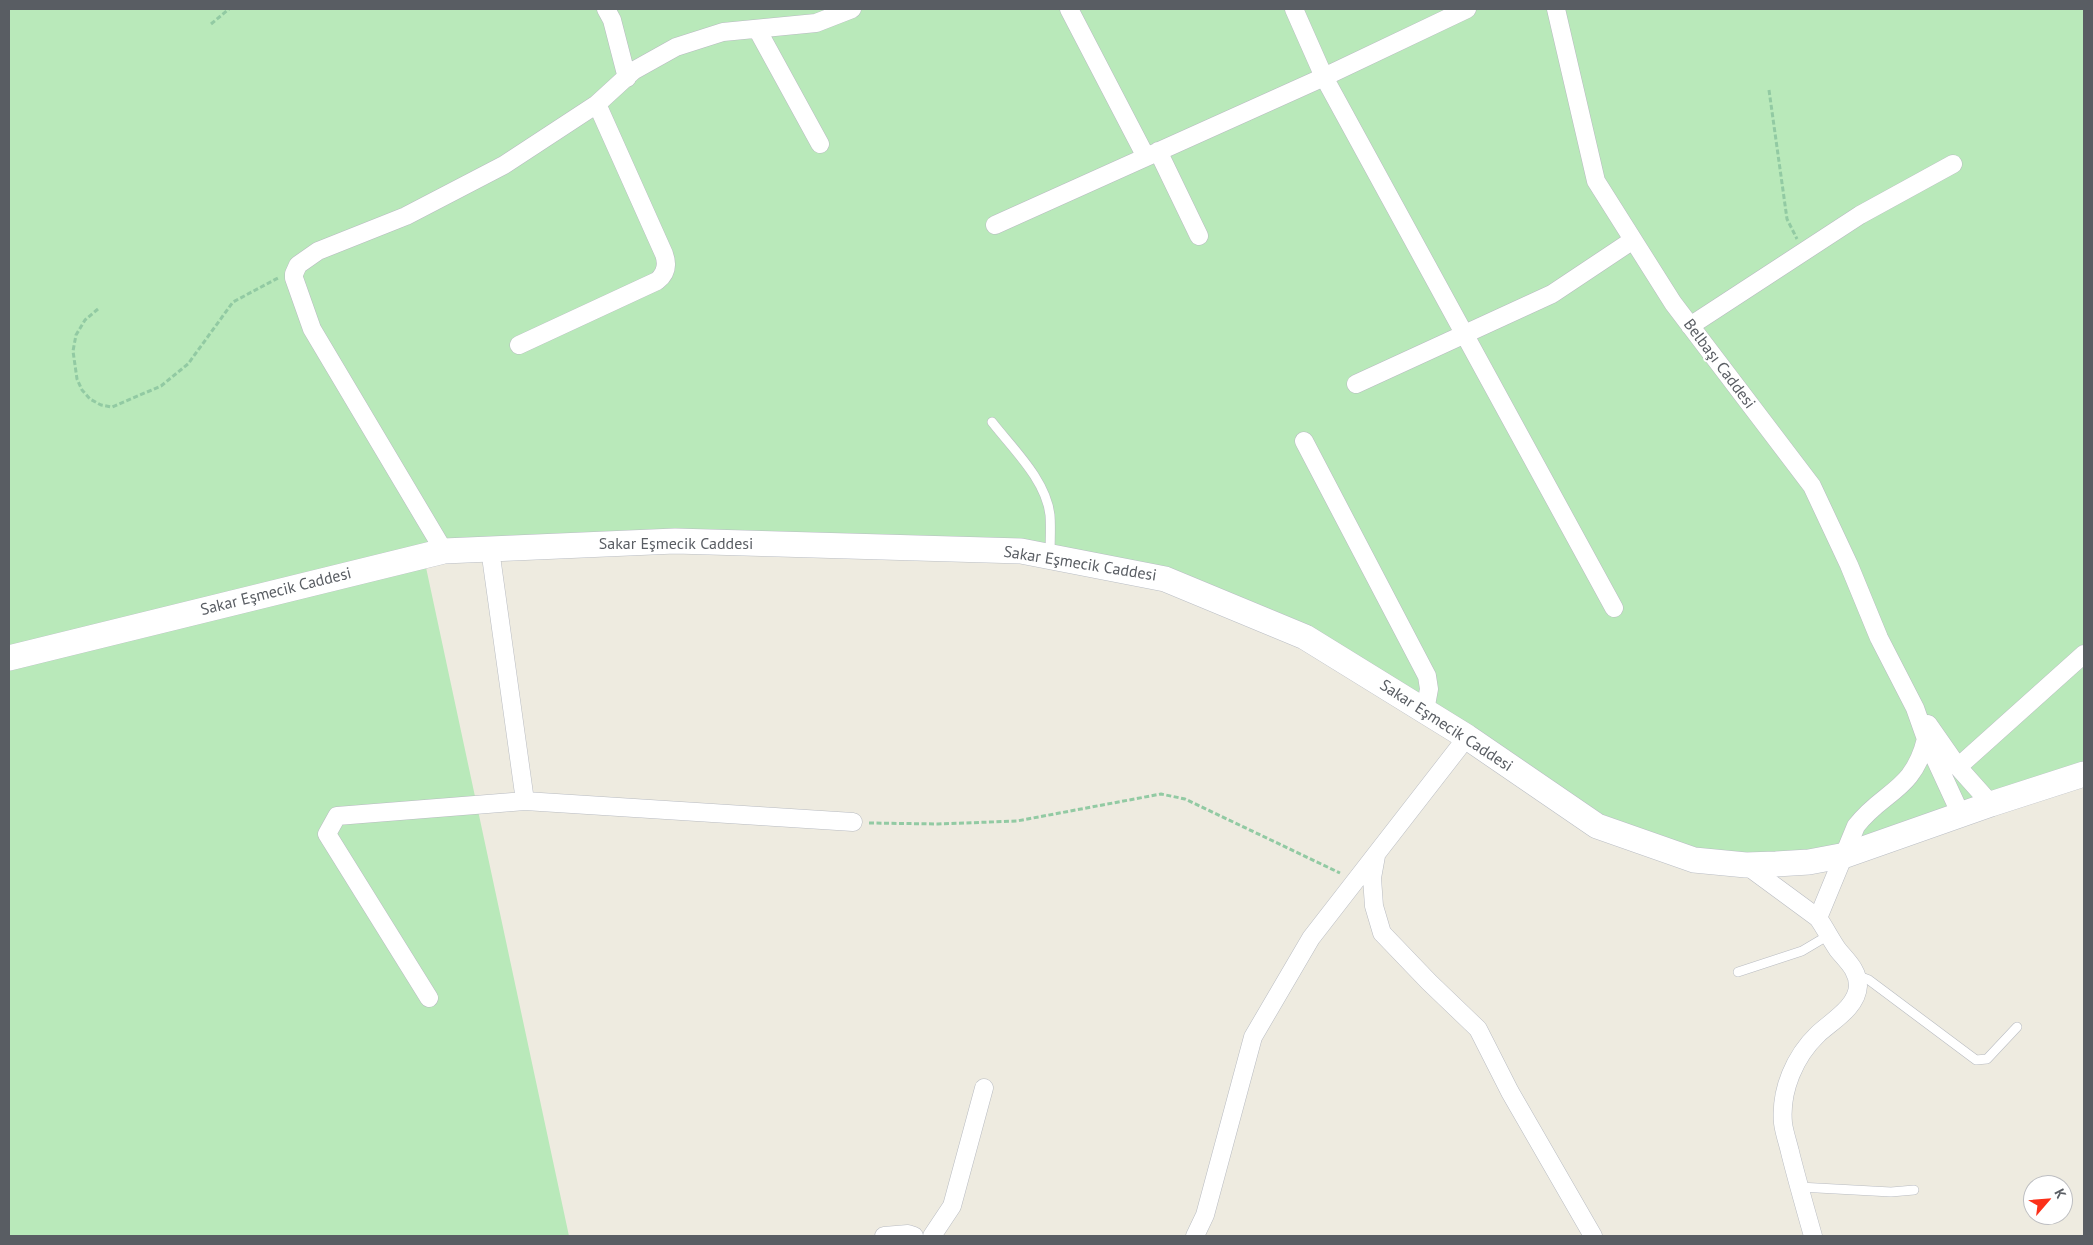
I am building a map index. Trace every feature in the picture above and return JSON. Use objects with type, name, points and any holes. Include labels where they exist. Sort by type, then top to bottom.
[{"type":"street","points":[[606,9],[612,20],[627,78]]},
{"type":"street","points":[[444,552],[312,329],[294,278],[295,269],[298,264],[318,251],[406,216],[504,165],[597,104],[633,71],[676,47],[723,32],[816,23],[852,9]]},
{"type":"street","points":[[1069,9],[1199,236]]},
{"type":"street","points":[[1294,9],[1324,77],[1614,608]]},
{"type":"street","points":[[994,225],[1324,77],[1467,9]]},
{"type":"street","name":"Belbaşı Caddesi","points":[[1556,9],[1596,181],[1673,303],[1812,486],[1849,565],[1879,638],[1915,708],[1926,739],[1961,815]]},
{"type":"street","points":[[757,29],[820,144]]},
{"type":"street","points":[[519,345],[657,281],[665,272],[667,266],[664,254],[597,104]]},
{"type":"street","points":[[1690,326],[1860,214],[1953,164]]},
{"type":"street","points":[[1356,384],[1552,294],[1633,240]]},
{"type":"street","points":[[1304,441],[1427,676],[1429,689],[1424,711]]},
{"type":"street","name":"Sakar Eşmecik Caddesi","points":[[9,658],[444,552],[675,541],[1021,551],[1166,579],[1305,637],[1466,737],[1598,826],[1694,860],[1746,865],[1809,862],[1846,855],[1991,804],[2084,774]]},
{"type":"street","points":[[490,550],[525,801]]},
{"type":"street","points":[[1958,767],[2084,654]]},
{"type":"street","name":"Belbaşı Caddesi","points":[[1915,708],[1958,767],[1991,804]]},
{"type":"street","points":[[1195,1236],[1205,1215],[1254,1037],[1311,938],[1466,737]]},
{"type":"street","points":[[1818,918],[1846,855],[1850,840],[1865,815],[1894,793],[1909,778],[1920,758],[1926,739]]},
{"type":"street","points":[[430,998],[327,834],[337,816],[525,801],[853,822]]},
{"type":"street","points":[[1377,850],[1372,878],[1374,906],[1382,933],[1478,1029],[1510,1092],[1593,1236]]},
{"type":"street","points":[[1746,865],[1818,918],[1838,950],[1852,966],[1858,985],[1856,994],[1847,1009],[1818,1034],[1799,1055],[1785,1096],[1783,1122],[1798,1187],[1813,1236]]},
{"type":"street","points":[[932,1236],[952,1206],[984,1088]]},
{"type":"street","points":[[884,1236],[908,1234],[914,1236]]},
{"type":"lane","points":[[992,422],[1034,476],[1043,494],[1050,514],[1050,557]]},
{"type":"lane","points":[[1738,972],[1802,951],[1829,935]]},
{"type":"lane","points":[[1856,975],[1869,980],[1976,1060],[1986,1059],[2017,1027]]},
{"type":"lane","points":[[1798,1187],[1891,1192],[1914,1190]]},
{"type":"path","points":[[211,24],[229,9]]},
{"type":"path","points":[[1769,90],[1787,219],[1803,251]]},
{"type":"path","points":[[98,309],[85,320],[76,334],[73,351],[77,379],[82,390],[90,399],[101,405],[112,407],[161,386],[188,364],[234,302],[295,269]]},
{"type":"path","points":[[853,822],[938,824],[1017,821],[1161,794],[1185,799],[1355,881]]},
{"type":"green space","points":[[9,9],[2084,9],[2084,774],[1978,810],[1767,862],[1629,835],[1377,680],[1130,572],[860,545],[424,558],[569,1236],[9,1236]]}]
